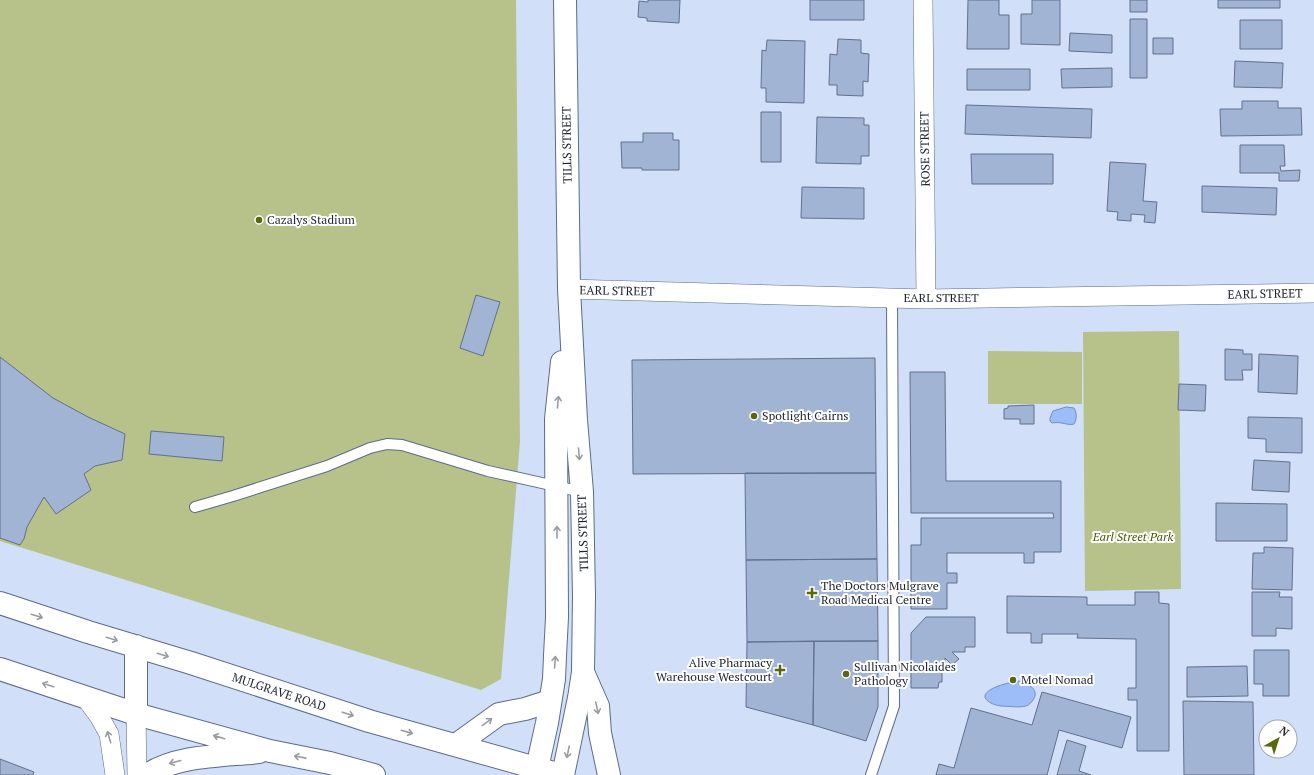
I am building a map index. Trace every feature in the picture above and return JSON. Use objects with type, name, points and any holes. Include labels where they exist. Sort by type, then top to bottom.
[{"type":"main road","name":"TILLS STREET","points":[[562,775],[579,698],[583,672],[584,596],[582,492],[569,289],[565,0]]},
{"type":"main road","name":"TILLS STREET","points":[[536,771],[547,723],[554,679],[556,648],[556,419],[569,289]]},
{"type":"main road","name":"MULGRAVE ROAD","points":[[0,604],[369,721],[536,771],[562,775]]},
{"type":"main road","points":[[136,646],[136,714]]},
{"type":"main road","points":[[0,669],[136,714],[270,751],[330,763],[374,775]]},
{"type":"main road","points":[[583,672],[598,706],[600,733],[609,775]]},
{"type":"main road","points":[[456,746],[499,714],[525,709],[550,701]]},
{"type":"main road","points":[[147,775],[161,767],[183,760],[270,751]]},
{"type":"street","name":"ROSE STREET","points":[[923,0],[926,299]]},
{"type":"street","name":"EARL STREET","points":[[569,289],[926,299],[1314,293]]},
{"type":"street","points":[[85,697],[99,716],[109,734],[114,775]]},
{"type":"street","points":[[136,714],[137,775]]},
{"type":"lane","points":[[871,775],[894,706],[892,298]]},
{"type":"lane","points":[[195,506],[233,496],[327,466],[370,448],[387,444],[402,445],[488,471],[582,492]]},
{"type":"green space","name":"Cazalys Stadium","points":[[0,0],[516,0],[520,441],[501,679],[481,690],[0,541]]},
{"type":"green space","name":"Earl Street Park","points":[[1179,331],[1181,589],[1085,591],[1083,332]]},
{"type":"green space","points":[[988,351],[1082,352],[1082,404],[988,404]]},
{"type":"water","points":[[1066,407],[1074,408],[1075,410],[1076,418],[1074,424],[1052,423],[1050,421],[1053,411]]},
{"type":"water","points":[[1020,681],[1030,686],[1035,693],[1033,700],[1027,706],[1001,706],[990,703],[985,698],[986,693],[993,688]]},
{"type":"building","points":[[648,0],[680,0],[679,23],[647,21],[647,18],[638,17],[639,1],[648,2]]},
{"type":"building","points":[[810,0],[864,0],[864,20],[810,20]]},
{"type":"building","points":[[968,0],[999,0],[999,15],[1009,15],[1009,49],[967,49]]},
{"type":"building","points":[[1032,0],[1060,0],[1060,45],[1021,44],[1021,14],[1032,14]]},
{"type":"building","points":[[1130,0],[1147,0],[1147,12],[1130,12]]},
{"type":"building","points":[[1218,0],[1280,0],[1280,8],[1218,8]]},
{"type":"building","points":[[1130,19],[1147,19],[1147,78],[1130,78]]},
{"type":"building","points":[[1240,20],[1282,20],[1282,49],[1240,49]]},
{"type":"building","points":[[1070,33],[1112,35],[1112,53],[1069,51]]},
{"type":"building","points":[[1153,38],[1173,38],[1173,54],[1153,54]]},
{"type":"building","points":[[838,39],[861,40],[861,53],[869,54],[868,82],[863,81],[863,96],[837,95],[837,85],[829,85],[830,54],[837,55]]},
{"type":"building","points":[[767,40],[805,41],[804,103],[766,102],[766,88],[761,88],[762,50],[766,51]]},
{"type":"building","points":[[1235,61],[1283,63],[1282,88],[1234,87]]},
{"type":"building","points":[[1112,68],[1112,87],[1062,88],[1061,69]]},
{"type":"building","points":[[967,69],[1030,69],[1030,90],[967,90]]},
{"type":"building","points":[[1242,101],[1278,101],[1278,108],[1301,108],[1302,135],[1221,136],[1220,109],[1242,109]]},
{"type":"building","points":[[966,105],[1092,109],[1091,138],[965,134]]},
{"type":"building","points":[[761,112],[781,112],[781,162],[761,162]]},
{"type":"building","points":[[817,117],[864,118],[864,125],[869,125],[869,156],[861,156],[861,164],[816,163]]},
{"type":"building","points":[[643,133],[673,133],[673,140],[679,140],[679,170],[642,170],[642,168],[622,168],[621,142],[643,142]]},
{"type":"building","points":[[1240,145],[1284,145],[1285,166],[1280,166],[1281,171],[1300,170],[1299,181],[1279,181],[1279,173],[1240,173]]},
{"type":"building","points":[[971,154],[1053,154],[1053,184],[972,184]]},
{"type":"building","points":[[1110,162],[1146,164],[1143,201],[1157,202],[1155,223],[1144,222],[1145,215],[1131,214],[1131,221],[1117,220],[1118,212],[1107,211]]},
{"type":"building","points":[[1202,186],[1277,188],[1276,215],[1202,212]]},
{"type":"building","points":[[802,187],[864,188],[864,219],[801,218]]},
{"type":"building","points":[[476,295],[500,302],[483,356],[460,348]]},
{"type":"building","points":[[1225,349],[1243,350],[1243,354],[1252,354],[1252,370],[1242,370],[1243,380],[1225,380]]},
{"type":"building","points":[[1259,354],[1298,356],[1297,394],[1258,392]]},
{"type":"building","points":[[0,357],[53,398],[88,417],[125,434],[122,460],[95,466],[84,474],[91,490],[56,514],[44,497],[27,527],[24,539],[20,545],[0,538]]},
{"type":"building","name":"Spotlight Cairns","points":[[875,358],[876,473],[633,474],[632,360]]},
{"type":"building","points":[[910,372],[945,372],[946,481],[1061,481],[1061,552],[1034,552],[1034,563],[1024,563],[1024,553],[947,553],[947,573],[957,573],[957,583],[947,583],[947,609],[911,609],[911,545],[921,545],[921,518],[1054,518],[1053,513],[911,513]]},
{"type":"building","points":[[1179,384],[1206,385],[1205,411],[1178,410]]},
{"type":"building","points":[[1034,405],[1034,424],[1020,424],[1020,419],[1004,419],[1004,409],[1008,408],[1008,406]]},
{"type":"building","points":[[1248,417],[1302,418],[1302,453],[1266,452],[1266,439],[1248,438]]},
{"type":"building","points":[[151,431],[224,437],[222,461],[149,454]]},
{"type":"building","points":[[1254,460],[1290,462],[1289,492],[1252,490]]},
{"type":"building","points":[[745,473],[876,473],[877,559],[746,560]]},
{"type":"building","points":[[1216,503],[1287,504],[1287,541],[1216,541]]},
{"type":"building","points":[[1264,547],[1293,548],[1292,590],[1252,589],[1253,553],[1264,553]]},
{"type":"building","name":"The Doctors Mulgrave Road Medical Centre","points":[[877,559],[878,641],[747,642],[746,560]]},
{"type":"building","points":[[1135,592],[1159,592],[1159,603],[1169,604],[1169,751],[1137,751],[1137,700],[1128,700],[1128,688],[1136,688],[1136,639],[1077,638],[1078,634],[1042,634],[1042,643],[1031,643],[1031,633],[1007,633],[1007,596],[1087,597],[1087,605],[1135,605]]},
{"type":"building","points":[[1252,592],[1280,592],[1279,597],[1292,597],[1292,629],[1276,628],[1276,636],[1252,636]]},
{"type":"building","points":[[926,617],[975,617],[975,647],[965,647],[965,652],[952,652],[959,659],[952,665],[945,658],[945,671],[942,671],[942,682],[939,682],[938,688],[911,688],[911,633]]},
{"type":"building","name":"Sullivan Nicolaides Pathology","points":[[814,641],[878,641],[878,707],[866,741],[813,725]]},
{"type":"building","name":"Alive Pharmacy Warehouse Westcourt","points":[[814,641],[813,725],[746,707],[747,642]]},
{"type":"building","points":[[1254,650],[1289,650],[1289,696],[1263,696],[1263,684],[1254,684]]},
{"type":"building","points":[[1247,666],[1248,696],[1187,697],[1187,667]]},
{"type":"building","points":[[1042,692],[1131,717],[1122,748],[1059,730],[1047,775],[936,775],[939,764],[954,768],[971,708],[1032,725]]},
{"type":"building","points":[[1183,701],[1253,702],[1254,775],[1184,775]]},
{"type":"building","points":[[1067,740],[1086,746],[1079,771],[1091,775],[1057,775]]},
{"type":"building","points":[[0,759],[34,772],[33,775],[0,775]]},
{"type":"place","name":"Cazalys Stadium","points":[[259,220]]},
{"type":"place","name":"Spotlight Cairns","points":[[754,416]]},
{"type":"place","name":"The Doctors Mulgrave Road Medical Centre","points":[[812,593]]},
{"type":"place","name":"Alive Pharmacy Warehouse Westcourt","points":[[780,670]]},
{"type":"place","name":"Sullivan Nicolaides Pathology","points":[[846,674]]},
{"type":"place","name":"Motel Nomad","points":[[1013,680]]}]
